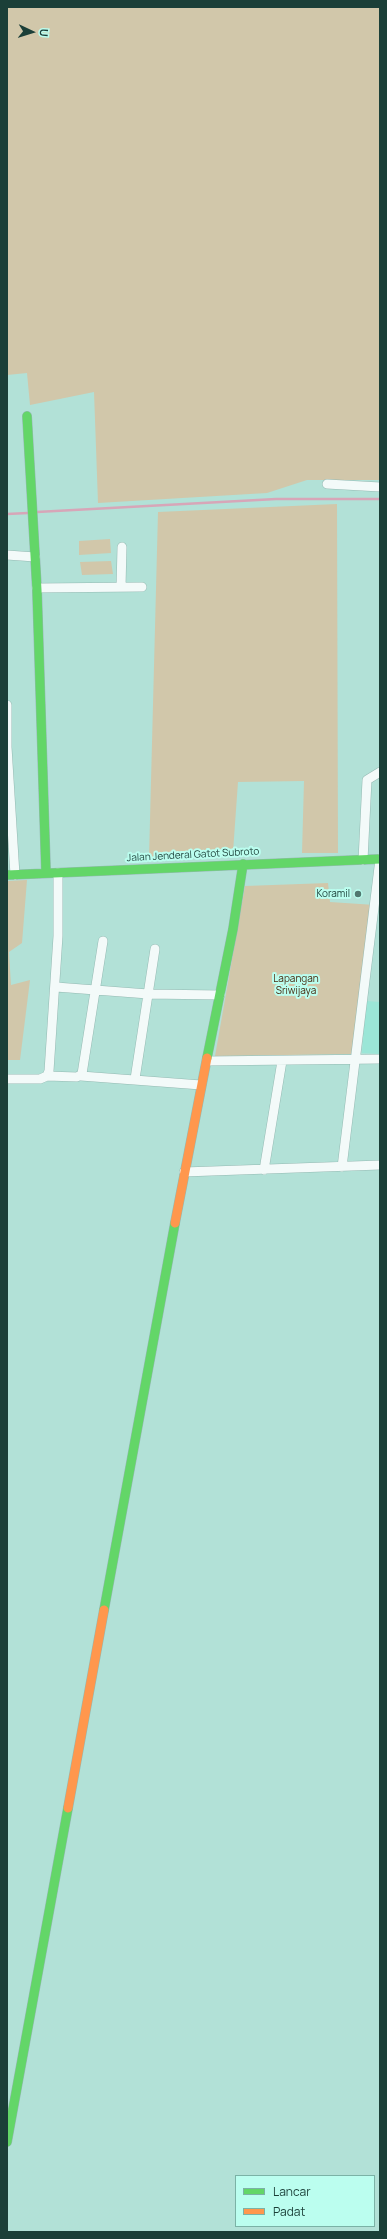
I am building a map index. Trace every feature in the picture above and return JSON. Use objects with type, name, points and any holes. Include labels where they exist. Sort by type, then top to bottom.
[{"type":"main road","points":[[27,416],[32,481],[37,588],[46,873]]},
{"type":"main road","name":"Jalan Jenderal Gatot Subroto","points":[[11,875],[243,864],[380,860]]},
{"type":"main road","points":[[7,2142],[184,1172],[234,929],[243,864]]},
{"type":"street","points":[[327,484],[380,487]]},
{"type":"street","points":[[121,587],[122,547]]},
{"type":"street","points":[[7,555],[35,557]]},
{"type":"street","points":[[37,588],[142,587]]},
{"type":"street","points":[[7,705],[11,875]]},
{"type":"street","points":[[362,860],[367,780],[380,772]]},
{"type":"street","points":[[342,1167],[380,860]]},
{"type":"street","points":[[47,1076],[49,1071],[56,987],[58,872]]},
{"type":"street","points":[[81,1076],[104,941]]},
{"type":"street","points":[[135,1080],[155,949]]},
{"type":"street","points":[[56,987],[148,994],[220,995]]},
{"type":"street","points":[[207,1061],[380,1059]]},
{"type":"street","points":[[264,1170],[282,1061]]},
{"type":"street","points":[[7,1079],[40,1079],[47,1076],[71,1078],[81,1076],[201,1085]]},
{"type":"street","points":[[184,1172],[380,1165]]},
{"type":"shaded area","points":[[366,1001],[380,1002],[380,1054],[362,1053]]},
{"type":"green space","points":[[7,7],[380,7],[380,480],[307,480],[267,493],[98,503],[94,392],[30,405],[27,373],[7,375]]},
{"type":"green space","points":[[337,504],[338,853],[302,853],[304,781],[238,782],[233,852],[149,858],[158,512]]},
{"type":"green space","points":[[110,539],[111,553],[79,555],[79,541]]},
{"type":"green space","points":[[111,561],[113,574],[82,575],[80,562]]},
{"type":"green space","points":[[27,880],[22,943],[9,952],[11,985],[30,980],[20,1060],[7,1060],[7,881]]},
{"type":"green space","name":"Lapangan Sriwijaya","points":[[328,883],[330,902],[375,905],[354,1054],[215,1056],[245,886]]},
{"type":"waterway","points":[[37,512],[276,499],[380,499]]},
{"type":"waterway","points":[[7,514],[28,513]]},
{"type":"traffic: fast","points":[[27,416],[37,590],[46,873]]},
{"type":"traffic: fast","points":[[7,875],[380,859]]},
{"type":"traffic: fast","points":[[207,1058],[233,929],[243,864]]},
{"type":"traffic: fast","points":[[104,1610],[175,1223]]},
{"type":"traffic: fast","points":[[7,2142],[68,1808]]},
{"type":"traffic: slow","points":[[175,1223],[207,1058]]},
{"type":"traffic: slow","points":[[68,1808],[104,1610]]},
{"type":"place","name":"Koramil","points":[[358,894]]}]
